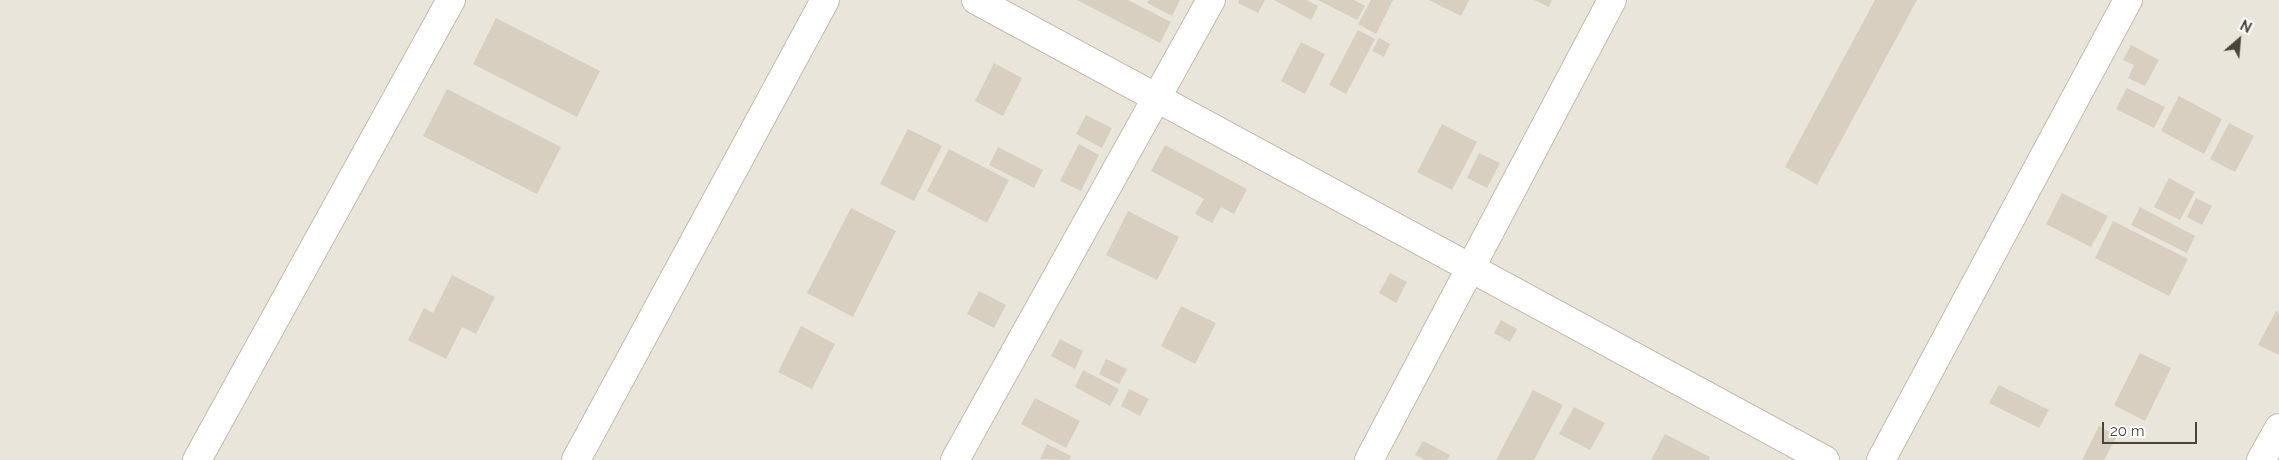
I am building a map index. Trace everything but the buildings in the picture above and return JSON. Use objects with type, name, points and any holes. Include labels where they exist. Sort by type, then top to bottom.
[{"type":"street","points":[[197,460],[451,0]]},
{"type":"street","points":[[576,460],[824,0]]},
{"type":"street","points":[[976,0],[1825,460]]},
{"type":"street","points":[[955,460],[1211,0]]},
{"type":"street","points":[[1369,460],[1472,269],[1612,0]]},
{"type":"street","points":[[1881,460],[2128,0]]},
{"type":"street","points":[[2261,460],[2279,428]]},
{"type":"shaded area","points":[[0,0],[2279,0],[2279,460],[0,460]]}]
